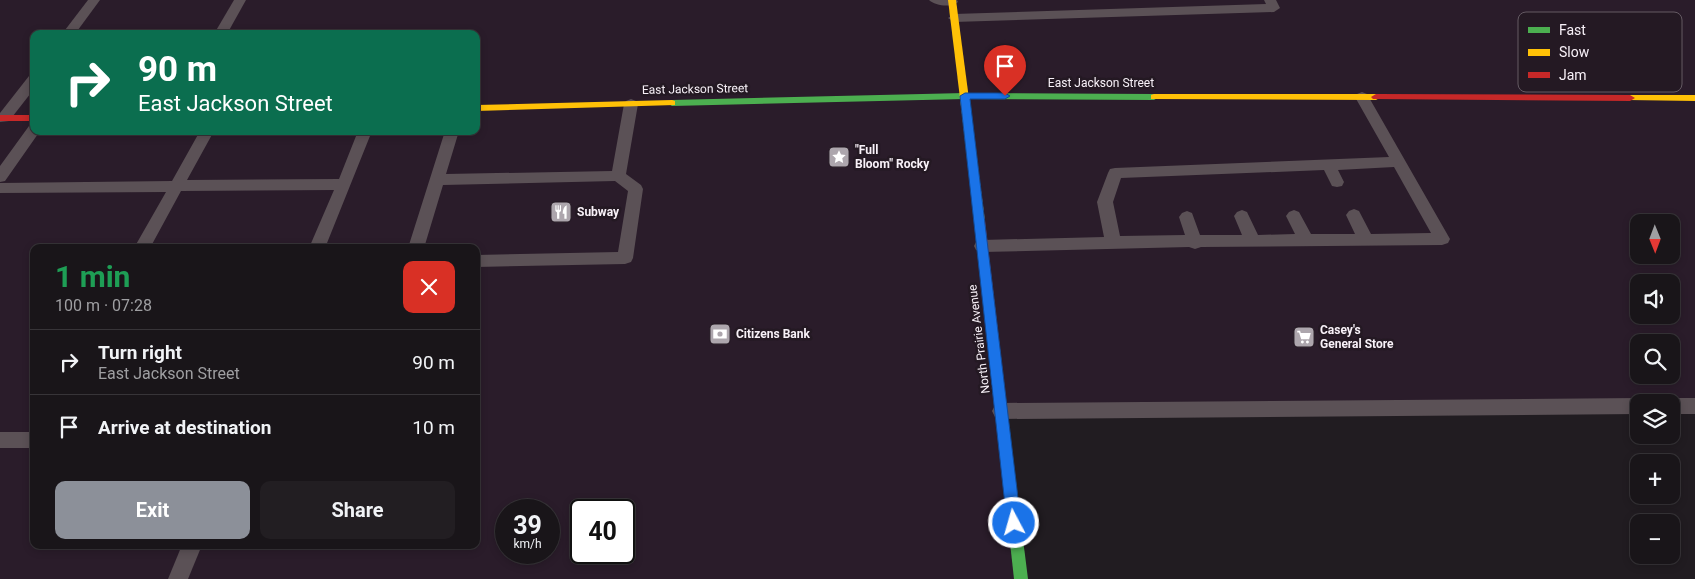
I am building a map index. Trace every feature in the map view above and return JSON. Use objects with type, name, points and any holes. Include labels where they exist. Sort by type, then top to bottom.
[{"type":"main road","name":"North Prairie Avenue","points":[[952,1],[965,96],[1021,579]]},
{"type":"main road","name":"East Jackson Street","points":[[480,108],[965,96],[1695,98]]},
{"type":"main road","points":[[2,118],[30,118]]},
{"type":"lane","points":[[71,30],[94,0]]},
{"type":"lane","points":[[222,30],[240,0]]},
{"type":"lane","points":[[935,0],[952,1]]},
{"type":"lane","points":[[954,18],[1274,8],[1270,0]]},
{"type":"lane","points":[[2,118],[30,84]]},
{"type":"lane","points":[[982,246],[1113,241],[1252,242],[1442,239],[1362,97]]},
{"type":"lane","points":[[618,176],[631,104]]},
{"type":"lane","points":[[0,177],[30,135]]},
{"type":"lane","points":[[144,244],[205,135]]},
{"type":"lane","points":[[319,244],[363,135]]},
{"type":"lane","points":[[417,244],[451,135]]},
{"type":"lane","points":[[1113,241],[1105,202],[1115,173],[1173,177],[1225,176],[1270,167],[1399,162]]},
{"type":"lane","points":[[1329,165],[1337,182]]},
{"type":"lane","points":[[1270,167],[1278,182]]},
{"type":"lane","points":[[437,180],[618,176],[636,189],[624,258],[480,261]]},
{"type":"lane","points":[[0,188],[176,188],[344,184]]},
{"type":"lane","points":[[1354,215],[1366,240]]},
{"type":"lane","points":[[1242,216],[1252,242]]},
{"type":"lane","points":[[1294,216],[1306,241]]},
{"type":"lane","points":[[1187,217],[1195,242]]},
{"type":"lane","points":[[1001,411],[1630,406]]},
{"type":"lane","points":[[1680,406],[1695,406]]},
{"type":"lane","points":[[0,440],[30,440]]},
{"type":"lane","points":[[178,579],[190,549]]},
{"type":"shaded area","points":[[0,0],[1695,0],[1695,406],[1680,404],[1680,394],[1630,394],[1630,402],[1002,411],[1021,579],[0,579]]},
{"type":"traffic: fast","points":[[672,103],[965,96],[1154,97]]},
{"type":"traffic: fast","points":[[1007,460],[1021,579]]},
{"type":"traffic: slow","points":[[952,0],[980,221]]},
{"type":"traffic: slow","points":[[1154,97],[1376,97]]},
{"type":"traffic: slow","points":[[1630,98],[1695,98]]},
{"type":"traffic: slow","points":[[480,108],[672,103]]},
{"type":"traffic: jam","points":[[1376,97],[1630,98]]},
{"type":"traffic: jam","points":[[0,118],[30,118]]},
{"type":"traffic: jam","points":[[980,221],[1007,460]]},
{"type":"place","name":"\"Full Bloom\" Rocky","points":[[839,157]]},
{"type":"place","name":"Subway","points":[[561,212]]},
{"type":"place","name":"Citizens Bank","points":[[720,334]]},
{"type":"place","name":"Casey's General Store","points":[[1304,337]]},
{"type":"route","points":[[1005,96],[965,96],[1014,523]]}]
